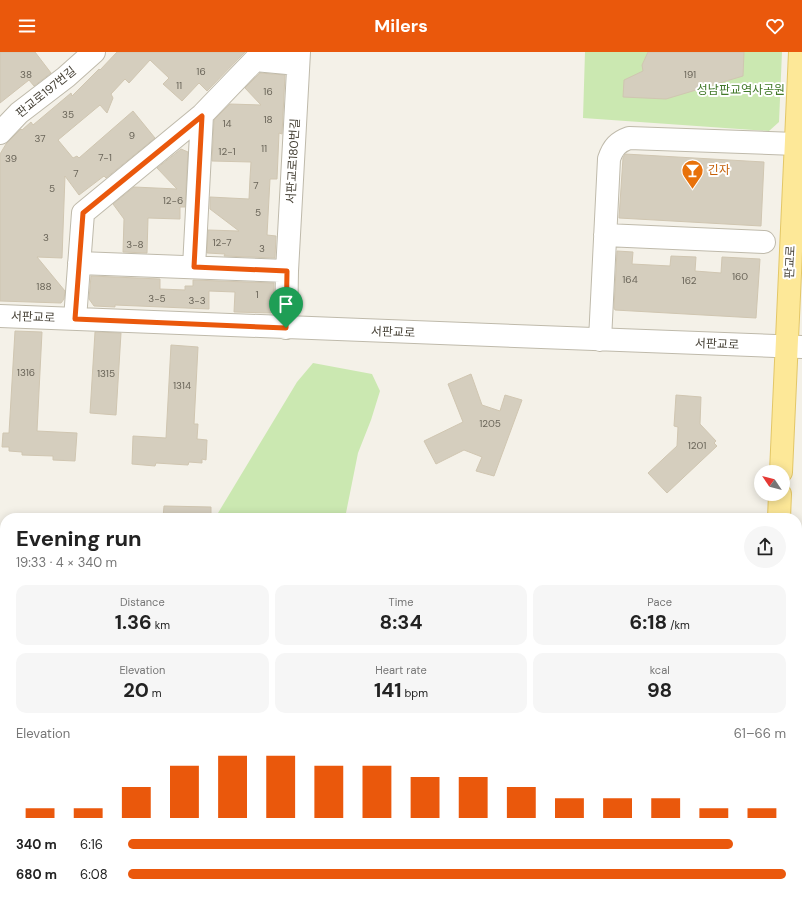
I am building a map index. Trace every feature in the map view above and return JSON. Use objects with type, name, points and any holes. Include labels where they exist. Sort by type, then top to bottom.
[{"type":"main road","name":"판교로","points":[[782,465],[794,347],[796,144],[800,52]]},
{"type":"main road","points":[[780,501],[780,513]]},
{"type":"street","name":"판교로197번길","points":[[0,133],[19,113],[66,77],[94,52]]},
{"type":"street","points":[[75,319],[83,213],[202,116],[255,60],[298,58]]},
{"type":"street","name":"서판교로180번길","points":[[286,328],[287,271],[298,58]]},
{"type":"street","points":[[194,267],[202,116]]},
{"type":"street","points":[[600,340],[609,159],[616,145],[622,140],[629,138],[796,144]]},
{"type":"street","points":[[605,235],[764,242]]},
{"type":"street","points":[[79,263],[287,271]]},
{"type":"street","name":"서판교로","points":[[0,316],[794,347]]},
{"type":"green space","name":"성남판교역사공원","points":[[585,52],[782,52],[779,122],[769,131],[583,118]]},
{"type":"green space","points":[[313,363],[372,374],[380,391],[371,420],[358,453],[346,513],[218,513],[297,382]]},
{"type":"building","points":[[0,52],[35,52],[51,73],[34,86],[29,80],[0,103]]},
{"type":"building","points":[[117,52],[245,52],[207,91],[199,83],[182,101],[163,84],[169,78],[150,60],[129,83],[125,79],[111,94],[113,98],[107,113],[100,105],[58,140],[73,158],[77,156],[79,158],[133,111],[155,138],[106,178],[104,176],[79,195],[65,176],[62,258],[37,257],[65,291],[64,299],[61,303],[0,301],[0,154],[6,144],[21,129],[22,130],[31,122],[33,125],[71,93],[72,96]]},
{"type":"building","points":[[648,52],[744,52],[743,76],[666,99],[623,97],[624,80],[643,71],[642,65]]},
{"type":"building","points":[[260,73],[285,75],[282,134],[279,133],[277,179],[270,179],[267,235],[276,236],[275,258],[224,256],[225,254],[207,253],[208,230],[239,231],[210,209],[210,197],[249,199],[251,162],[212,161],[214,120],[230,104],[261,105],[245,88]]},
{"type":"building","points":[[181,149],[188,152],[185,207],[180,207],[180,219],[148,218],[147,253],[123,252],[124,219],[113,204],[134,187],[177,189],[157,168]]},
{"type":"building","points":[[625,154],[764,162],[761,226],[619,218],[623,158]]},
{"type":"building","points":[[617,251],[633,252],[632,264],[670,266],[671,256],[696,257],[695,271],[721,273],[722,257],[760,259],[756,318],[615,310]]},
{"type":"building","points":[[91,276],[160,279],[160,289],[185,290],[185,286],[193,286],[193,280],[274,283],[274,311],[271,313],[234,312],[235,292],[209,291],[209,309],[115,305],[115,307],[94,306],[89,299]]},
{"type":"building","points":[[15,331],[42,332],[37,431],[77,433],[75,461],[53,460],[53,456],[22,455],[22,452],[9,451],[9,447],[2,447],[3,433],[9,433]]},
{"type":"building","points":[[95,332],[121,333],[116,415],[90,413]]},
{"type":"building","points":[[171,345],[198,347],[194,424],[198,424],[197,439],[207,440],[206,460],[202,459],[202,463],[189,462],[188,465],[156,463],[155,466],[132,464],[133,436],[166,438]]},
{"type":"building","points":[[471,374],[482,405],[500,411],[505,395],[522,400],[494,476],[476,471],[482,457],[464,450],[436,464],[424,441],[463,422],[448,384]]},
{"type":"building","points":[[676,395],[701,397],[700,424],[716,441],[714,443],[717,446],[667,493],[648,473],[677,446],[678,427],[674,426]]},
{"type":"building","points":[[164,506],[211,507],[211,513],[163,513]]},
{"type":"place","name":"긴자","points":[[692,190]]},
{"type":"route","points":[[202,116],[194,267],[287,271],[286,328],[75,319],[83,213],[202,116]]}]
